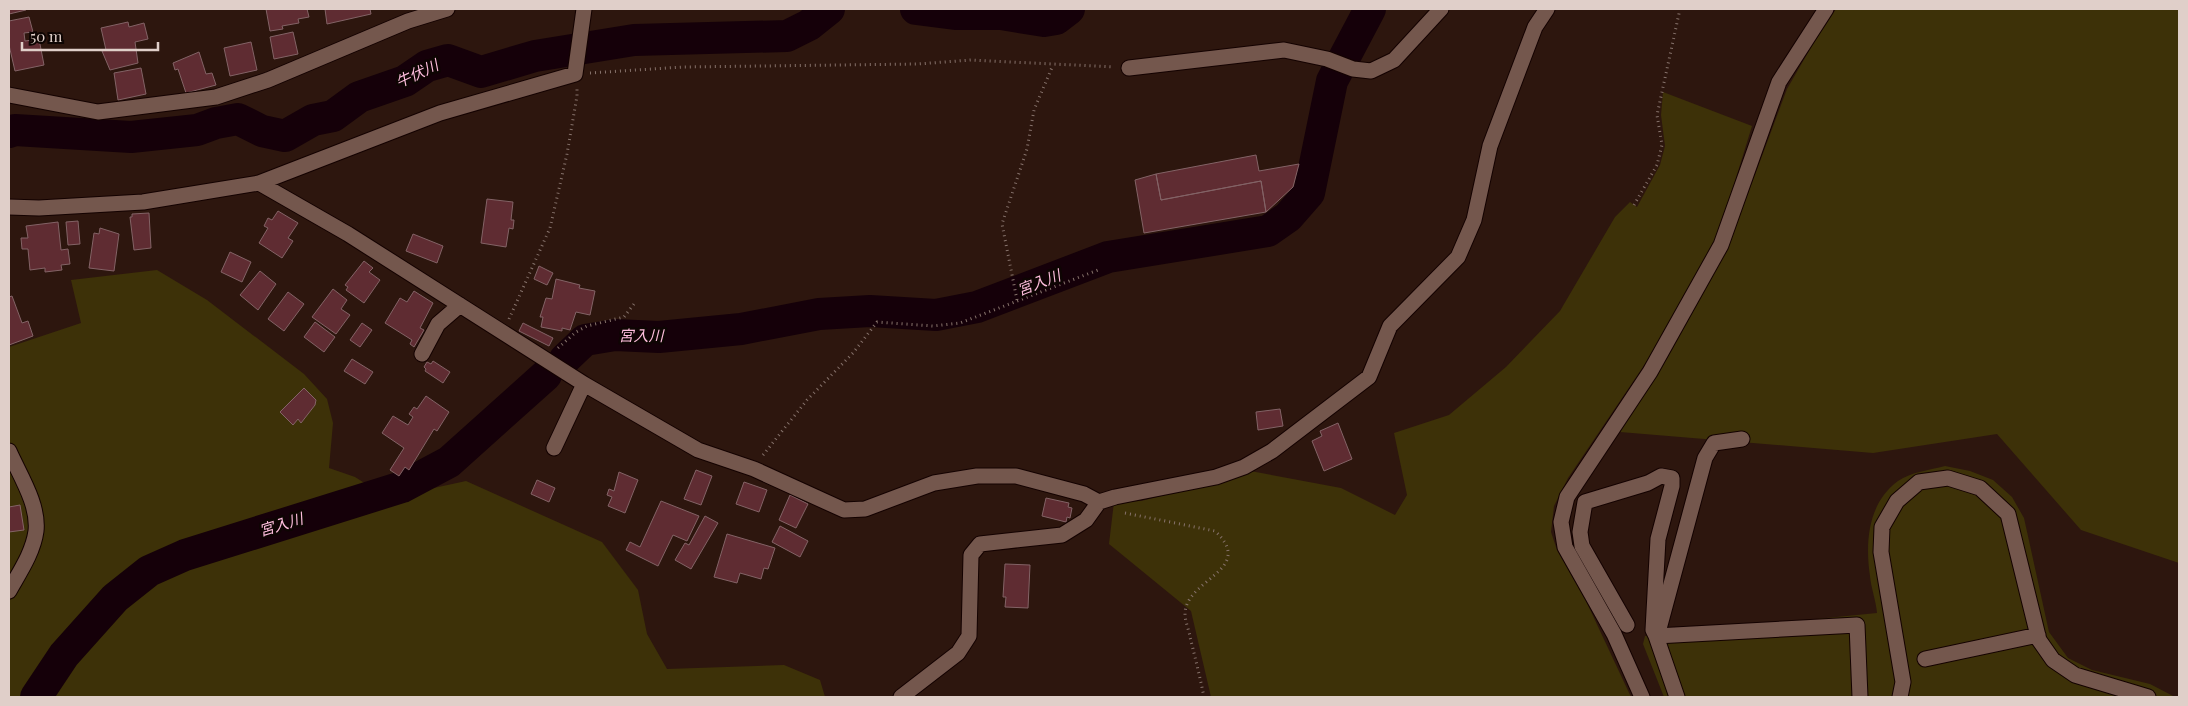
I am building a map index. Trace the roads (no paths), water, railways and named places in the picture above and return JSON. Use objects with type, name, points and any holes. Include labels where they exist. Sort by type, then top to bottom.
[{"type":"street","points":[[9,95],[98,112],[216,97],[268,80],[408,20],[447,9]]},
{"type":"street","points":[[9,207],[39,208],[143,202],[259,183],[440,113],[575,74],[584,9]]},
{"type":"street","points":[[1129,68],[1284,50],[1327,59],[1353,69],[1371,70],[1394,60],[1441,9]]},
{"type":"street","points":[[901,697],[958,653],[969,636],[971,555],[980,544],[1062,535],[1086,520],[1099,502],[1114,497],[1216,477],[1244,466],[1272,451],[1369,377],[1390,326],[1458,257],[1474,220],[1493,137],[1535,28],[1547,9]]},
{"type":"street","points":[[1642,697],[1614,634],[1565,547],[1561,522],[1567,496],[1650,372],[1721,245],[1779,82],[1826,9]]},
{"type":"street","points":[[259,183],[348,234],[584,384],[698,450],[754,469],[844,510],[865,509],[934,483],[976,476],[1016,476],[1084,494],[1099,502]]},
{"type":"street","points":[[422,354],[438,324],[460,304]]},
{"type":"street","points":[[554,448],[584,384]]},
{"type":"street","points":[[1656,636],[1705,458],[1714,443],[1742,439]]},
{"type":"street","points":[[9,451],[32,504],[36,530],[28,556],[9,591]]},
{"type":"street","points":[[1626,625],[1582,546],[1580,532],[1585,502],[1648,483],[1661,476],[1672,478],[1672,486],[1658,539],[1652,630],[1656,636],[1677,697]]},
{"type":"street","points":[[1900,697],[1903,682],[1881,552],[1882,527],[1897,501],[1919,482],[1948,478],[1980,488],[2008,514],[2039,640],[2054,660],[2075,675],[2148,697]]},
{"type":"street","points":[[1656,636],[1857,625],[1860,697]]},
{"type":"street","points":[[1925,659],[2038,635]]},
{"type":"waterway","name":"牛伏川","points":[[9,132],[15,130],[131,137],[197,130],[216,123],[238,119],[262,131],[285,136],[313,120],[333,116],[359,97],[405,81],[427,66],[448,60],[481,72],[535,56],[634,40],[787,36],[809,25],[829,9]]},
{"type":"waterway","name":"牛伏川","points":[[916,9],[955,14],[1001,14],[1044,21],[1056,19],[1069,9]]},
{"type":"waterway","name":"宮入川","points":[[565,359],[585,340],[615,335],[659,337],[741,329],[819,314],[870,311],[936,315],[977,307],[1108,257],[1268,231],[1288,217],[1309,193],[1332,81],[1370,9]]},
{"type":"waterway","name":"宮入川","points":[[36,697],[64,655],[115,598],[149,571],[185,555],[402,487],[449,462],[546,375]]}]
